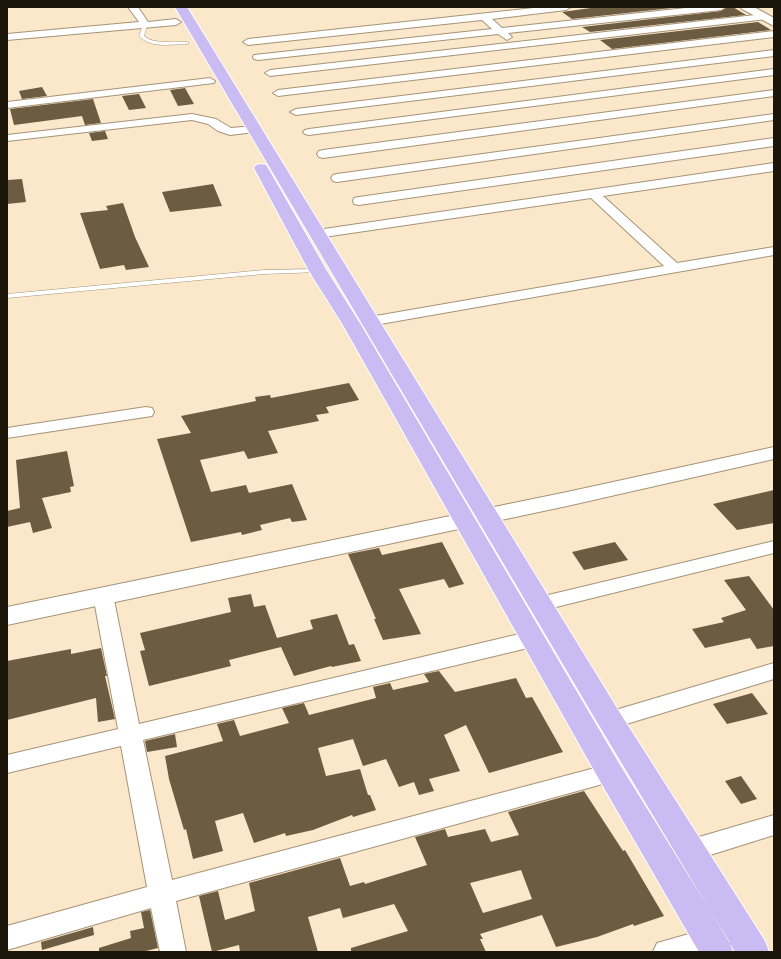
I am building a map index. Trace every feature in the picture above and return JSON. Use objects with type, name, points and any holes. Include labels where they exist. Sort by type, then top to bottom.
[{"type":"main road","points":[[175,12],[187,43],[210,81],[247,130],[318,271],[476,518],[540,604],[753,952]]},
{"type":"main road","points":[[175,12],[247,130],[317,234],[369,321],[476,518],[532,639],[610,773],[714,946]]},
{"type":"street","points":[[133,7],[145,24]]},
{"type":"street","points":[[248,42],[566,7]]},
{"type":"street","points":[[644,7],[726,59],[774,92]]},
{"type":"street","points":[[258,57],[429,40],[721,7]]},
{"type":"street","points":[[746,7],[772,18]]},
{"type":"street","points":[[756,7],[772,18]]},
{"type":"street","points":[[550,9],[699,115],[752,155]]},
{"type":"street","points":[[7,37],[145,24],[175,12]]},
{"type":"street","points":[[484,17],[666,170]]},
{"type":"street","points":[[270,73],[676,27],[772,18]]},
{"type":"street","points":[[413,25],[499,107],[674,268]]},
{"type":"street","points":[[278,93],[774,34]]},
{"type":"street","points":[[322,35],[336,49],[347,65],[415,142],[466,205]]},
{"type":"street","points":[[296,112],[774,52]]},
{"type":"street","points":[[308,132],[774,72]]},
{"type":"street","points":[[7,105],[210,81]]},
{"type":"street","points":[[323,154],[603,117],[774,92]]},
{"type":"street","points":[[7,138],[130,122],[192,117],[212,121],[226,131],[247,130]]},
{"type":"street","points":[[337,178],[774,117]]},
{"type":"street","points":[[359,201],[774,142]]},
{"type":"street","points":[[317,234],[589,190],[774,167]]},
{"type":"street","points":[[369,321],[774,251]]},
{"type":"street","points":[[7,433],[146,412]]},
{"type":"street","points":[[7,616],[476,518],[774,453]]},
{"type":"street","points":[[540,604],[774,547]]},
{"type":"street","points":[[103,596],[173,952]]},
{"type":"street","points":[[7,764],[532,639]]},
{"type":"street","points":[[610,720],[774,671]]},
{"type":"street","points":[[7,938],[161,894],[610,773]]},
{"type":"street","points":[[691,850],[774,825]]},
{"type":"street","points":[[666,952],[714,946]]},
{"type":"lane","points":[[145,24],[141,36],[144,40],[153,42],[187,43]]},
{"type":"lane","points":[[7,296],[264,272],[318,271]]},
{"type":"building","points":[[598,7],[681,7],[572,19],[562,12]]},
{"type":"building","points":[[727,7],[733,7],[746,15],[590,32],[582,27],[721,11]]},
{"type":"building","points":[[758,22],[771,30],[612,49],[600,40]]},
{"type":"building","points":[[42,87],[47,96],[22,99],[19,91]]},
{"type":"building","points":[[185,88],[194,104],[178,106],[170,90]]},
{"type":"building","points":[[139,94],[146,108],[129,110],[122,96]]},
{"type":"building","points":[[93,99],[101,123],[85,125],[82,116],[14,125],[10,109]]},
{"type":"building","points":[[105,131],[108,139],[92,141],[89,133]]},
{"type":"building","points":[[22,179],[26,202],[7,204],[7,180]]},
{"type":"building","points":[[213,184],[222,206],[170,212],[162,192]]},
{"type":"building","points":[[123,203],[135,237],[149,267],[126,270],[124,265],[100,269],[80,213],[108,210],[106,206]]},
{"type":"building","points":[[349,383],[359,400],[326,407],[329,413],[316,415],[319,421],[268,431],[278,453],[248,459],[244,451],[200,460],[211,492],[246,485],[249,493],[292,484],[307,520],[292,522],[290,518],[260,525],[262,530],[242,535],[241,532],[191,542],[157,439],[191,433],[181,416],[256,401],[255,397],[270,395],[271,398]]},
{"type":"building","points":[[67,451],[74,486],[70,487],[71,492],[42,498],[52,528],[33,533],[30,522],[7,527],[7,511],[20,508],[16,460]]},
{"type":"building","points":[[774,490],[774,523],[737,530],[713,504]]},
{"type":"building","points":[[442,542],[464,584],[449,588],[444,579],[399,589],[421,634],[383,640],[374,619],[376,619],[348,554],[379,548],[382,555]]},
{"type":"building","points":[[615,542],[628,560],[584,570],[572,552]]},
{"type":"building","points":[[749,576],[774,610],[774,646],[757,649],[750,638],[705,648],[692,629],[724,622],[721,618],[746,610],[724,580]]},
{"type":"building","points":[[251,594],[254,607],[265,605],[277,638],[313,629],[310,620],[337,614],[349,645],[354,644],[361,661],[331,666],[294,676],[281,647],[229,660],[231,666],[149,686],[140,651],[145,650],[140,633],[231,612],[228,598]]},
{"type":"building","points":[[101,648],[107,676],[105,676],[115,719],[98,722],[96,698],[7,720],[7,661],[71,649],[71,654]]},
{"type":"building","points":[[439,671],[455,692],[516,678],[526,698],[532,697],[563,752],[489,773],[466,725],[444,735],[460,771],[429,779],[434,791],[419,795],[414,782],[399,787],[386,759],[363,766],[353,739],[318,748],[326,776],[360,769],[368,795],[370,795],[376,810],[353,817],[352,815],[313,830],[286,836],[285,833],[254,843],[243,813],[215,821],[223,851],[193,859],[186,829],[184,830],[169,779],[165,756],[223,741],[217,724],[234,720],[240,736],[289,723],[282,708],[304,703],[309,715],[376,698],[373,687],[390,683],[393,690],[429,682],[424,674]]},
{"type":"building","points":[[752,693],[768,714],[727,724],[713,704]]},
{"type":"building","points":[[175,734],[177,747],[147,752],[145,741]]},
{"type":"building","points":[[741,776],[757,799],[741,804],[725,781]]},
{"type":"building","points":[[584,791],[623,851],[625,850],[664,916],[634,926],[633,924],[597,937],[556,947],[542,915],[480,934],[483,939],[480,939],[486,952],[351,952],[351,948],[408,931],[394,904],[343,918],[340,908],[308,917],[318,952],[240,952],[239,945],[212,952],[199,896],[218,891],[225,920],[255,911],[249,883],[340,858],[350,886],[364,882],[365,884],[427,865],[415,837],[445,829],[448,837],[485,829],[491,842],[519,835],[508,812]],"holes":[[[521,870],[532,899],[483,913],[470,883]]]},
{"type":"building","points":[[150,910],[158,948],[142,952],[99,952],[99,948],[131,938],[130,931],[144,928],[141,912]]},
{"type":"building","points":[[93,927],[94,935],[42,950],[41,942]]}]
